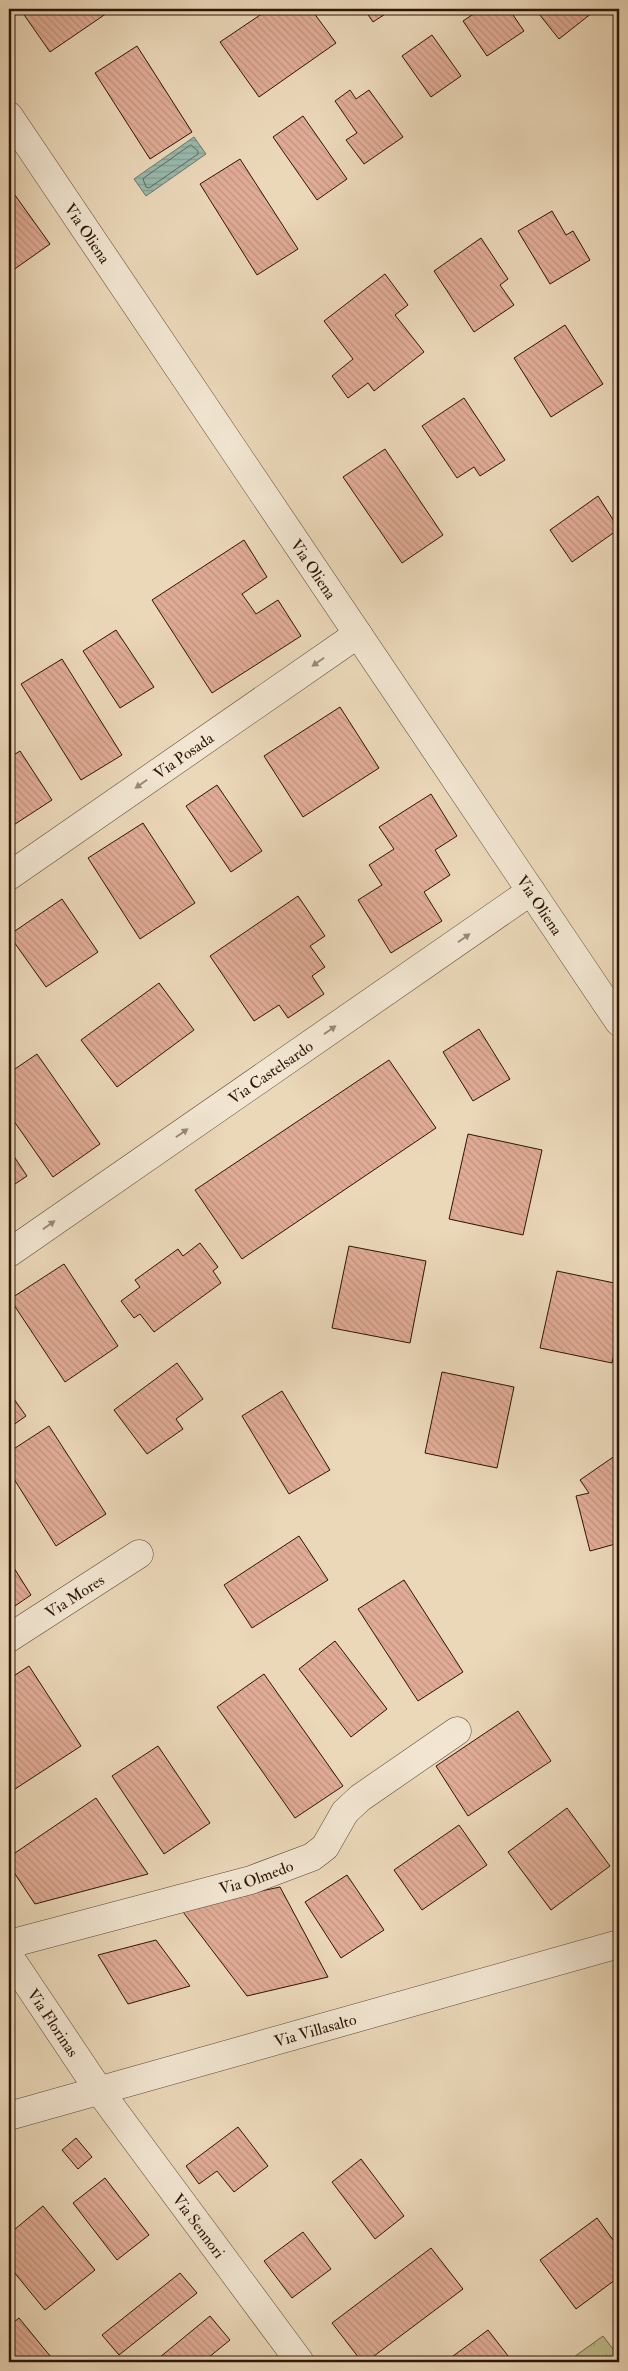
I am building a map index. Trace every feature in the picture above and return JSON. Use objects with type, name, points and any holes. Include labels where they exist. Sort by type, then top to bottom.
[{"type":"street","name":"Via Oliena","points":[[9,116],[619,1022]]},
{"type":"street","name":"Via Posada","points":[[9,876],[358,634]]},
{"type":"street","name":"Via Castelsardo","points":[[9,1253],[531,891]]},
{"type":"street","name":"Via Mores","points":[[9,1638],[139,1554]]},
{"type":"street","name":"Via Olmedo","points":[[9,1944],[251,1880],[306,1860],[325,1847],[339,1820],[360,1798],[458,1731]]},
{"type":"street","name":"Via Villasalto","points":[[9,2116],[98,2089],[619,1944]]},
{"type":"street","name":"Via Florinas","points":[[9,1956],[98,2089]]},
{"type":"street","name":"Via Sennori","points":[[98,2089],[300,2362]]},
{"type":"green space","points":[[603,2336],[619,2357],[619,2362],[567,2362]]},
{"type":"water","points":[[194,137],[206,154],[146,196],[134,179]]},
{"type":"building","points":[[20,9],[113,9],[50,52]]},
{"type":"building","points":[[269,9],[311,9],[336,43],[259,97],[220,42]]},
{"type":"building","points":[[364,9],[393,9],[373,22]]},
{"type":"building","points":[[481,9],[509,9],[524,31],[487,56],[463,21]]},
{"type":"building","points":[[535,9],[597,9],[559,39]]},
{"type":"building","points":[[432,35],[461,76],[431,97],[402,56]]},
{"type":"building","points":[[137,46],[192,132],[150,159],[95,73]]},
{"type":"building","points":[[350,90],[356,99],[369,90],[403,137],[364,164],[346,140],[357,133],[335,101]]},
{"type":"building","points":[[303,116],[347,179],[317,200],[273,137]]},
{"type":"building","points":[[240,159],[298,249],[257,275],[200,184]]},
{"type":"building","points":[[12,191],[50,244],[9,273],[9,193]]},
{"type":"building","points":[[552,211],[566,235],[573,231],[590,260],[550,284],[518,231]]},
{"type":"building","points":[[481,238],[508,279],[500,285],[514,305],[474,332],[434,271]]},
{"type":"building","points":[[385,274],[408,305],[395,315],[424,352],[374,391],[368,383],[348,398],[332,376],[353,359],[324,321]]},
{"type":"building","points":[[565,325],[603,384],[551,417],[514,358]]},
{"type":"building","points":[[464,398],[505,460],[480,476],[474,467],[457,478],[422,426]]},
{"type":"building","points":[[385,449],[443,535],[402,563],[343,477]]},
{"type":"building","points":[[598,496],[619,529],[572,562],[550,530]]},
{"type":"building","points":[[244,540],[267,577],[242,594],[256,614],[278,600],[301,636],[212,693],[152,600]]},
{"type":"building","points":[[116,630],[154,687],[120,708],[83,651]]},
{"type":"building","points":[[62,659],[122,755],[81,780],[21,684]]},
{"type":"building","points":[[340,707],[379,768],[303,817],[264,756]]},
{"type":"building","points":[[20,751],[52,800],[9,828],[9,758]]},
{"type":"building","points":[[217,785],[262,851],[231,872],[186,806]]},
{"type":"building","points":[[431,794],[457,836],[435,850],[450,875],[424,892],[442,921],[391,953],[358,900],[382,885],[369,865],[394,849],[379,827]]},
{"type":"building","points":[[143,823],[195,903],[140,939],[88,858]]},
{"type":"building","points":[[298,896],[325,936],[310,946],[325,967],[312,976],[324,994],[288,1018],[279,1005],[254,1021],[210,956]]},
{"type":"building","points":[[62,899],[98,952],[46,987],[9,935]]},
{"type":"building","points":[[159,983],[194,1030],[117,1087],[81,1040]]},
{"type":"building","points":[[479,1029],[510,1079],[473,1101],[443,1052]]},
{"type":"building","points":[[37,1054],[100,1144],[53,1177],[9,1114],[9,1073]]},
{"type":"building","points":[[389,1060],[436,1128],[242,1259],[195,1190]]},
{"type":"building","points":[[468,1134],[542,1150],[523,1235],[449,1219]]},
{"type":"building","points":[[9,1149],[27,1176],[9,1188]]},
{"type":"building","points":[[200,1243],[218,1267],[213,1271],[221,1283],[154,1332],[140,1314],[134,1318],[121,1301],[140,1287],[135,1280],[178,1249],[183,1256]]},
{"type":"building","points":[[349,1246],[426,1261],[410,1343],[332,1328]]},
{"type":"building","points":[[64,1264],[118,1346],[65,1382],[10,1299]]},
{"type":"building","points":[[557,1271],[619,1284],[619,1329],[612,1363],[540,1348]]},
{"type":"building","points":[[177,1363],[203,1399],[176,1419],[183,1429],[147,1454],[114,1410]]},
{"type":"building","points":[[442,1372],[514,1387],[497,1468],[425,1453]]},
{"type":"building","points":[[282,1391],[330,1470],[289,1494],[242,1416]]},
{"type":"building","points":[[9,1392],[26,1416],[9,1428]]},
{"type":"building","points":[[49,1426],[106,1514],[56,1546],[9,1471],[9,1452]]},
{"type":"building","points":[[619,1453],[619,1543],[590,1551],[576,1496],[589,1493],[580,1480]]},
{"type":"building","points":[[299,1536],[328,1580],[252,1628],[224,1585]]},
{"type":"building","points":[[9,1560],[31,1595],[9,1610]]},
{"type":"building","points":[[404,1580],[463,1672],[418,1701],[358,1609]]},
{"type":"building","points":[[335,1641],[387,1709],[351,1737],[299,1669]]},
{"type":"building","points":[[29,1666],[81,1746],[9,1793],[9,1679]]},
{"type":"building","points":[[264,1674],[343,1786],[295,1818],[217,1707]]},
{"type":"building","points":[[518,1711],[551,1761],[468,1816],[436,1766]]},
{"type":"building","points":[[158,1746],[210,1823],[164,1854],[112,1776]]},
{"type":"building","points":[[96,1798],[148,1874],[35,1904],[9,1865],[9,1857]]},
{"type":"building","points":[[567,1808],[610,1866],[551,1910],[508,1852]]},
{"type":"building","points":[[459,1825],[487,1865],[422,1910],[394,1870]]},
{"type":"building","points":[[347,1875],[384,1930],[341,1958],[305,1902]]},
{"type":"building","points":[[280,1887],[328,1977],[247,1996],[180,1908]]},
{"type":"building","points":[[156,1940],[190,1986],[128,2004],[98,1955]]},
{"type":"building","points":[[238,2127],[268,2166],[234,2192],[217,2171],[199,2184],[186,2166]]},
{"type":"building","points":[[76,2138],[92,2157],[78,2169],[62,2150]]},
{"type":"building","points":[[361,2159],[404,2216],[375,2239],[332,2182]]},
{"type":"building","points":[[105,2178],[149,2235],[117,2260],[73,2203]]},
{"type":"building","points":[[43,2206],[95,2270],[45,2310],[9,2266],[9,2234]]},
{"type":"building","points":[[597,2218],[619,2248],[619,2277],[576,2309],[540,2260]]},
{"type":"building","points":[[303,2232],[331,2269],[292,2298],[264,2261]]},
{"type":"building","points":[[431,2248],[463,2289],[366,2362],[362,2362],[332,2323]]},
{"type":"building","points":[[180,2273],[197,2293],[119,2355],[102,2335]]},
{"type":"building","points":[[210,2316],[230,2340],[203,2362],[154,2362]]},
{"type":"building","points":[[19,2318],[55,2362],[9,2362],[9,2326]]},
{"type":"building","points":[[488,2330],[512,2361],[445,2362]]}]
